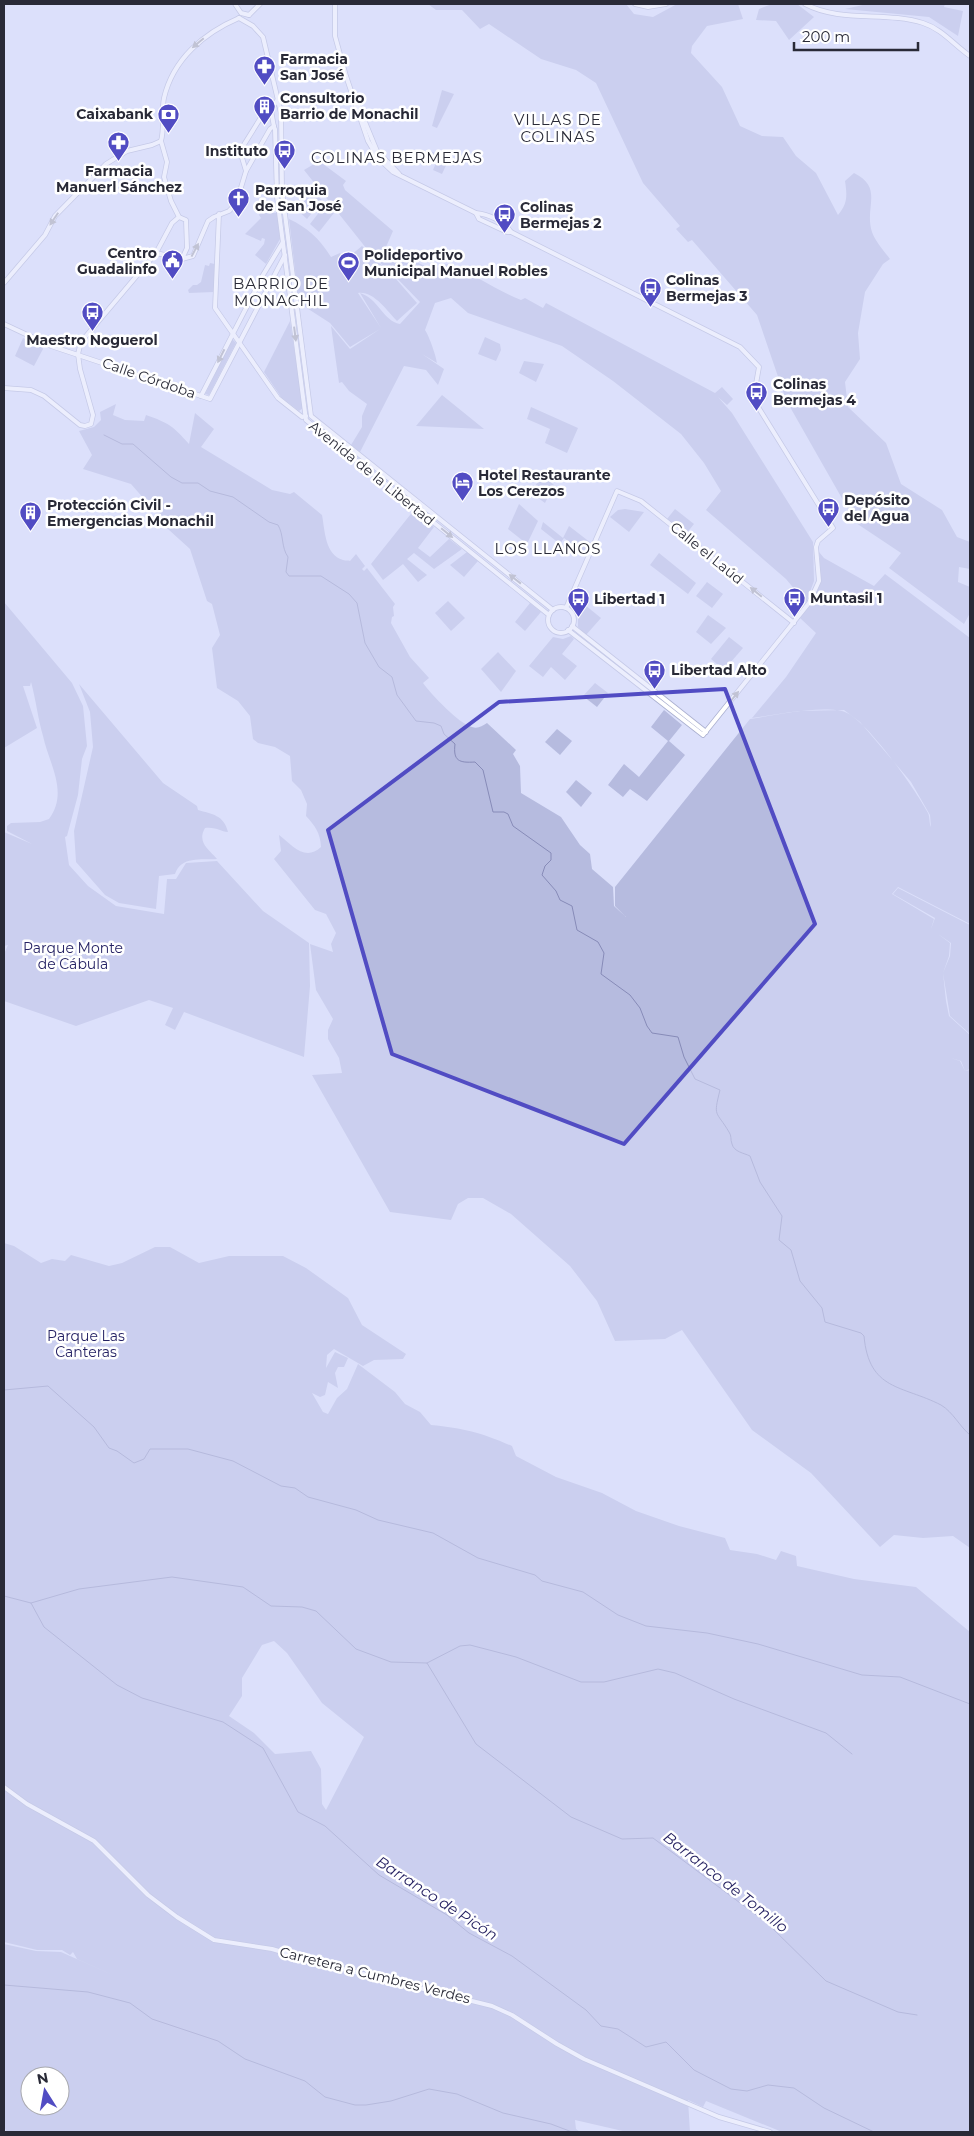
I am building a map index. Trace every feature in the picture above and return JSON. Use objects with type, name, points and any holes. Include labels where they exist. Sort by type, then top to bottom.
[{"type":"street","points":[[235,4],[241,13],[249,15]]},
{"type":"street","points":[[247,22],[249,15],[260,4]]},
{"type":"street","points":[[335,4],[335,36],[356,103],[377,151],[399,174]]},
{"type":"street","points":[[635,4],[648,8],[666,4]]},
{"type":"street","points":[[805,4],[831,12],[921,22],[940,31],[970,56]]},
{"type":"street","points":[[182,260],[187,248],[186,220],[179,217],[170,201],[164,178],[167,162],[161,140],[164,98],[182,58],[199,42],[239,18],[241,13]]},
{"type":"street","name":"Avenida de la Libertad","points":[[239,18],[242,22],[247,22],[263,36],[281,113],[282,191],[311,416],[552,610]]},
{"type":"street","points":[[246,171],[240,151],[265,110],[268,108],[272,110],[278,99]]},
{"type":"street","points":[[356,103],[366,136],[381,162],[390,170],[476,213],[507,225],[512,232],[740,348],[759,367],[754,395],[755,402],[833,528],[818,542],[816,547],[819,564],[818,585],[809,603],[705,734]]},
{"type":"street","name":"Avenida de la Libertad","points":[[272,110],[277,197],[306,420],[549,615]]},
{"type":"street","points":[[156,253],[182,260],[193,256],[208,221],[228,211],[236,204],[246,171],[270,130],[274,128],[281,132]]},
{"type":"street","points":[[4,283],[45,235],[55,216],[106,164],[127,152],[152,145],[161,140]]},
{"type":"street","points":[[219,214],[215,308],[278,398],[302,417],[311,416]]},
{"type":"street","points":[[4,388],[31,390],[44,396],[80,425],[87,426],[92,423],[94,417],[80,369],[78,354],[81,342],[156,253],[165,240],[172,223],[179,217]]},
{"type":"street","points":[[201,396],[232,333],[287,237]]},
{"type":"street","points":[[239,342],[285,255],[289,251]]},
{"type":"street","name":"Calle Córdoba","points":[[4,324],[31,338],[210,399],[239,342]]},
{"type":"street","points":[[80,369],[84,360],[93,359]]},
{"type":"street","name":"Calle el Laúd","points":[[566,608],[617,491],[637,498],[794,623]]},
{"type":"street","points":[[559,607],[566,608],[574,618],[572,626],[562,633],[553,630],[548,622],[549,615],[552,610],[559,607]]},
{"type":"street","points":[[572,626],[705,734]]},
{"type":"street","points":[[568,630],[705,734]]},
{"type":"street","name":"Carretera a Cumbres Verdes","points":[[4,1787],[27,1804],[94,1841],[148,1895],[177,1917],[214,1940],[260,1946],[323,1964],[492,2006],[512,2015],[584,2059],[719,2117],[770,2132]]},
{"type":"highlighted area","points":[[725,689],[815,924],[624,1144],[392,1054],[328,830],[499,702]]},
{"type":"green space","points":[[428,4],[626,4],[634,14],[653,17],[677,4],[738,4],[743,19],[707,26],[692,46],[691,53],[722,87],[740,126],[762,136],[783,137],[796,156],[816,173],[838,215],[844,207],[846,199],[845,181],[854,173],[868,185],[871,192],[870,223],[872,232],[890,259],[883,264],[865,292],[858,333],[860,359],[845,382],[848,407],[886,443],[901,484],[942,510],[957,537],[970,542],[970,569],[959,567],[958,582],[970,587],[970,613],[964,624],[889,568],[901,553],[856,523],[786,400],[757,315],[692,240],[688,242],[676,229],[680,226],[643,183],[596,83],[576,70],[541,59],[489,24],[480,29],[462,10],[436,10]]},
{"type":"green space","points":[[772,4],[797,4],[814,17],[789,40],[776,21],[756,20],[759,9]]},
{"type":"green space","points":[[867,4],[945,4],[944,7],[963,11],[958,36],[929,17],[845,9]]},
{"type":"green space","points":[[442,90],[454,94],[437,128],[432,126]]},
{"type":"green space","points":[[427,149],[439,155],[442,151],[451,155],[442,174],[433,170],[436,163],[423,157]]},
{"type":"green space","points":[[319,161],[346,181],[343,185],[345,190],[393,231],[386,247],[429,268],[434,269],[447,264],[511,296],[521,300],[525,298],[543,308],[546,303],[715,393],[722,387],[733,399],[727,405],[718,397],[732,413],[813,542],[814,581],[806,603],[786,579],[706,510],[721,491],[704,463],[681,434],[613,381],[562,346],[468,313],[451,298],[435,303],[425,330],[437,363],[422,354],[444,369],[438,385],[426,370],[404,366],[360,452],[351,445],[362,427],[362,416],[367,404],[349,391],[342,382],[339,383],[331,326],[350,349],[380,329],[350,347],[330,323],[299,303],[289,219],[313,234],[331,257],[340,253],[345,260],[362,246],[373,258],[389,271],[417,303],[397,321],[375,298],[360,293],[371,300],[389,319],[400,324],[420,302],[390,271],[374,258],[304,170]],"holes":[[[358,293],[360,293],[381,328]]]},
{"type":"green space","points":[[312,192],[322,200],[307,219],[297,210]]},
{"type":"green space","points":[[324,206],[334,213],[319,232],[310,224]]},
{"type":"green space","points":[[260,213],[277,213],[280,239],[266,264],[255,255],[264,244],[265,239],[262,238],[261,241],[245,234],[261,218]]},
{"type":"green space","points":[[210,263],[215,264],[214,292],[189,293],[188,290],[193,285],[201,282],[205,265],[209,266]]},
{"type":"green space","points":[[290,321],[303,408],[299,411],[281,397],[264,372]]},
{"type":"green space","points":[[485,337],[500,344],[501,350],[496,361],[478,354]]},
{"type":"green space","points":[[23,338],[42,346],[43,349],[34,366],[15,356]]},
{"type":"green space","points":[[232,339],[236,343],[209,395],[205,394]]},
{"type":"green space","points":[[524,361],[544,364],[536,382],[519,373]]},
{"type":"green space","points":[[442,395],[484,429],[416,426]]},
{"type":"green space","points":[[116,404],[113,415],[125,420],[144,421],[146,415],[154,418],[170,426],[189,444],[195,413],[214,429],[201,447],[272,490],[290,494],[294,492],[322,515],[327,542],[333,553],[343,560],[350,561],[356,554],[365,566],[362,569],[364,571],[367,568],[395,604],[391,623],[410,657],[429,678],[423,683],[460,720],[474,728],[487,723],[516,750],[513,754],[520,766],[521,793],[561,817],[580,845],[590,854],[592,869],[613,887],[614,906],[626,917],[615,906],[615,887],[750,719],[802,711],[752,718],[786,677],[816,633],[800,618],[815,595],[820,570],[819,552],[824,558],[874,586],[885,574],[970,638],[970,924],[898,887],[892,894],[934,919],[931,929],[935,918],[893,894],[898,888],[970,925],[970,1034],[950,1016],[943,973],[949,1016],[970,1035],[970,1069],[965,1071],[970,1070],[970,1548],[953,1536],[923,1538],[894,1535],[880,1547],[811,1473],[752,1430],[682,1330],[665,1339],[615,1341],[597,1301],[570,1266],[511,1214],[483,1198],[468,1198],[458,1204],[451,1220],[390,1212],[312,1075],[342,1073],[339,1058],[328,1039],[328,1030],[333,1019],[316,990],[310,944],[333,952],[331,944],[336,933],[326,914],[315,910],[274,859],[281,851],[279,835],[299,850],[310,853],[321,847],[318,833],[306,816],[307,804],[301,790],[292,781],[290,756],[275,747],[258,743],[253,739],[250,716],[238,701],[217,688],[212,648],[220,635],[212,604],[207,601],[190,549],[158,520],[152,502],[145,500],[131,484],[83,469],[92,455],[79,431],[94,427],[101,420],[100,412]],"holes":[[[893,761],[911,782],[930,815],[931,827],[928,813]],[[938,934],[951,943],[950,956],[943,973],[949,956],[950,943]]]},
{"type":"green space","points":[[531,407],[578,428],[567,453],[545,443],[550,429],[527,419]]},
{"type":"green space","points":[[543,476],[554,485],[545,503],[530,492]]},
{"type":"green space","points":[[519,504],[538,521],[527,544],[508,529]]},
{"type":"green space","points":[[625,509],[644,512],[629,532],[610,517],[618,510]]},
{"type":"green space","points":[[675,509],[694,524],[686,534],[667,519]]},
{"type":"green space","points":[[414,510],[434,527],[418,548],[430,557],[449,539],[462,549],[434,569],[414,553],[407,559],[427,575],[418,582],[403,564],[383,580],[371,564]]},
{"type":"green space","points":[[543,522],[563,538],[569,526],[591,543],[586,555],[564,538],[560,544],[541,529]]},
{"type":"green space","points":[[467,552],[478,561],[464,577],[450,565]]},
{"type":"green space","points":[[659,553],[696,583],[688,594],[650,565]]},
{"type":"green space","points":[[707,582],[723,594],[712,608],[696,596]]},
{"type":"green space","points":[[448,601],[465,618],[451,631],[435,613]]},
{"type":"green space","name":"Parque Monte de Cábula","points":[[4,602],[72,683],[83,706],[87,746],[82,759],[78,795],[67,836],[65,837],[69,865],[88,886],[116,906],[164,914],[167,879],[176,879],[186,863],[217,861],[263,911],[309,943],[310,986],[304,1057],[184,1012],[175,1030],[165,1025],[173,1008],[149,1000],[76,1026],[4,1001],[4,954],[8,945],[4,946],[4,832],[32,844],[7,831],[7,826],[11,823],[40,822],[49,819],[55,809],[57,788],[56,778],[41,730],[31,682],[30,686],[23,686],[37,728],[4,748]]},
{"type":"green space","points":[[530,603],[541,612],[525,631],[515,622]]},
{"type":"green space","points":[[585,605],[601,618],[586,635],[578,627],[578,612]]},
{"type":"green space","points":[[708,615],[726,628],[711,644],[696,632]]},
{"type":"green space","points":[[571,636],[574,639],[562,654],[577,666],[565,680],[551,667],[543,677],[529,666],[553,637],[563,639]]},
{"type":"green space","points":[[729,637],[743,648],[724,670],[711,659]]},
{"type":"green space","points":[[498,652],[516,671],[501,692],[481,669]]},
{"type":"green space","points":[[595,683],[608,693],[597,707],[583,696]]},
{"type":"green space","points":[[79,684],[163,783],[197,806],[198,810],[217,816],[226,826],[228,832],[205,828],[203,833],[202,837],[205,845],[217,859],[192,860],[182,864],[175,874],[159,876],[156,909],[119,903],[105,895],[76,862],[74,831],[93,747],[90,712]]},
{"type":"green space","points":[[664,710],[682,725],[669,741],[685,755],[647,801],[630,789],[623,797],[608,785],[624,764],[639,777],[668,741],[651,727]]},
{"type":"green space","points":[[557,729],[572,741],[560,755],[545,742]]},
{"type":"green space","points":[[576,780],[592,793],[581,807],[566,792]]},
{"type":"green space","name":"Parque Las Canteras","points":[[4,1243],[14,1246],[41,1263],[52,1259],[65,1261],[71,1255],[109,1266],[122,1263],[155,1247],[170,1247],[199,1263],[229,1256],[283,1256],[306,1268],[348,1298],[362,1325],[406,1354],[403,1359],[374,1360],[363,1366],[334,1349],[327,1355],[326,1368],[335,1352],[348,1358],[344,1367],[338,1367],[335,1373],[338,1388],[328,1382],[325,1395],[320,1397],[312,1393],[323,1412],[328,1414],[337,1398],[347,1389],[358,1364],[395,1392],[405,1404],[420,1412],[431,1425],[482,1434],[501,1441],[512,1446],[516,1456],[556,1477],[602,1493],[636,1511],[679,1526],[725,1538],[730,1550],[757,1554],[776,1560],[781,1551],[796,1556],[797,1566],[854,1579],[916,1587],[970,1632],[970,2132],[782,2132],[706,2101],[703,2107],[688,2100],[690,2132],[627,2132],[575,2120],[576,2129],[580,2132],[7,2132],[4,2127],[4,1944],[36,1951],[61,1952],[124,1980],[77,1959],[73,1952],[70,1955],[62,1950],[37,1950],[4,1942]],"holes":[[[274,1641],[287,1653],[322,1703],[364,1737],[326,1810],[322,1804],[321,1769],[311,1751],[275,1754],[254,1733],[229,1716],[242,1696],[242,1678],[262,1645]]]},
{"type":"waterway","points":[[104,435],[122,444],[133,444],[171,477],[182,483],[198,483],[210,491],[233,497],[269,522],[278,525],[288,557],[286,572],[289,576],[321,576],[349,594],[357,603],[365,643],[379,667],[392,677],[397,695],[416,721],[434,723],[441,726],[444,734],[455,744],[455,754],[458,760],[475,762],[483,770],[493,812],[508,814],[513,826],[551,853],[551,860],[545,866],[542,875],[556,891],[560,900],[572,906],[577,930],[598,942],[604,953],[601,974],[630,995],[640,1008],[652,1033],[678,1037],[684,1057],[695,1079],[720,1090],[717,1113],[730,1133],[733,1147],[737,1151],[750,1156],[760,1182],[782,1216],[779,1240],[791,1250],[800,1281],[822,1308],[825,1322],[861,1333],[864,1336],[867,1354],[880,1377],[890,1384],[941,1405],[970,1435]]},
{"type":"waterway","points":[[4,1390],[48,1386],[94,1427],[109,1448],[117,1451],[134,1463],[144,1459],[150,1449],[188,1449],[233,1461],[281,1486],[295,1488],[308,1497],[356,1510],[378,1520],[433,1533],[478,1558],[535,1575],[542,1581],[583,1592],[618,1615],[646,1626],[707,1633],[758,1644],[862,1675],[900,1677],[970,1704]]},
{"type":"waterway","name":"Barranco de Tomillo","points":[[31,1603],[79,1589],[172,1577],[243,1587],[271,1606],[302,1607],[316,1611],[356,1649],[391,1662],[427,1663],[476,1744],[571,1817],[622,1839],[653,1838],[767,1923],[826,1981],[898,2012],[917,2015]]},
{"type":"waterway","name":"Barranco de Picón","points":[[4,1596],[31,1603],[44,1627],[117,1685],[142,1698],[223,1722],[263,1748],[298,1812],[325,1826],[379,1875],[447,1915],[469,1933],[512,1956],[586,2010],[601,2026],[618,2029],[646,2047],[666,2042],[694,2070],[731,2089],[747,2091],[768,2085],[794,2088],[824,2108],[874,2132]]},
{"type":"waterway","points":[[427,1663],[460,1646],[470,1645],[516,1657],[581,1682],[604,1682],[658,1669],[675,1673],[734,1699],[826,1733],[852,1754]]},
{"type":"waterway","points":[[4,1985],[88,1992],[130,2003],[152,2019],[218,2041],[245,2059],[305,2081],[325,2097],[355,2105],[391,2101],[429,2089],[457,2094],[503,2113],[551,2124],[572,2132]]},
{"type":"place","name":"Farmacia San José","points":[[264,86]]},
{"type":"place","name":"Consultorio Barrio de Monachil","points":[[264,125]]},
{"type":"place","name":"Caixabank","points":[[169,133]]},
{"type":"place","name":"Farmacia Manuerl Sánchez","points":[[119,162]]},
{"type":"place","name":"Instituto","points":[[284,170]]},
{"type":"place","name":"Parroquia de San José","points":[[239,217]]},
{"type":"place","name":"Colinas Bermejas 2","points":[[504,234]]},
{"type":"place","name":"Centro Guadalinfo","points":[[173,280]]},
{"type":"place","name":"Polideportivo Municipal Manuel Robles","points":[[348,282]]},
{"type":"place","name":"Colinas Bermejas 3","points":[[650,307]]},
{"type":"place","name":"Maestro Noguerol","points":[[92,331]]},
{"type":"place","name":"Colinas Bermejas 4","points":[[757,411]]},
{"type":"place","name":"Hotel Restaurante Los Cerezos","points":[[462,502]]},
{"type":"place","name":"Depósito del Agua","points":[[828,527]]},
{"type":"place","name":"Protección Civil - Emergencias Monachil","points":[[31,532]]},
{"type":"place","name":"Muntasil 1","points":[[794,617]]},
{"type":"place","name":"Libertad 1","points":[[578,618]]},
{"type":"place","name":"Libertad Alto","points":[[655,689]]},
{"type":"district","name":"VILLAS DE COLINAS","points":[[558,128]]},
{"type":"district","name":"COLINAS BERMEJAS","points":[[397,157]]},
{"type":"district","name":"BARRIO DE MONACHIL","points":[[281,292]]},
{"type":"district","name":"LOS LLANOS","points":[[548,548]]}]
